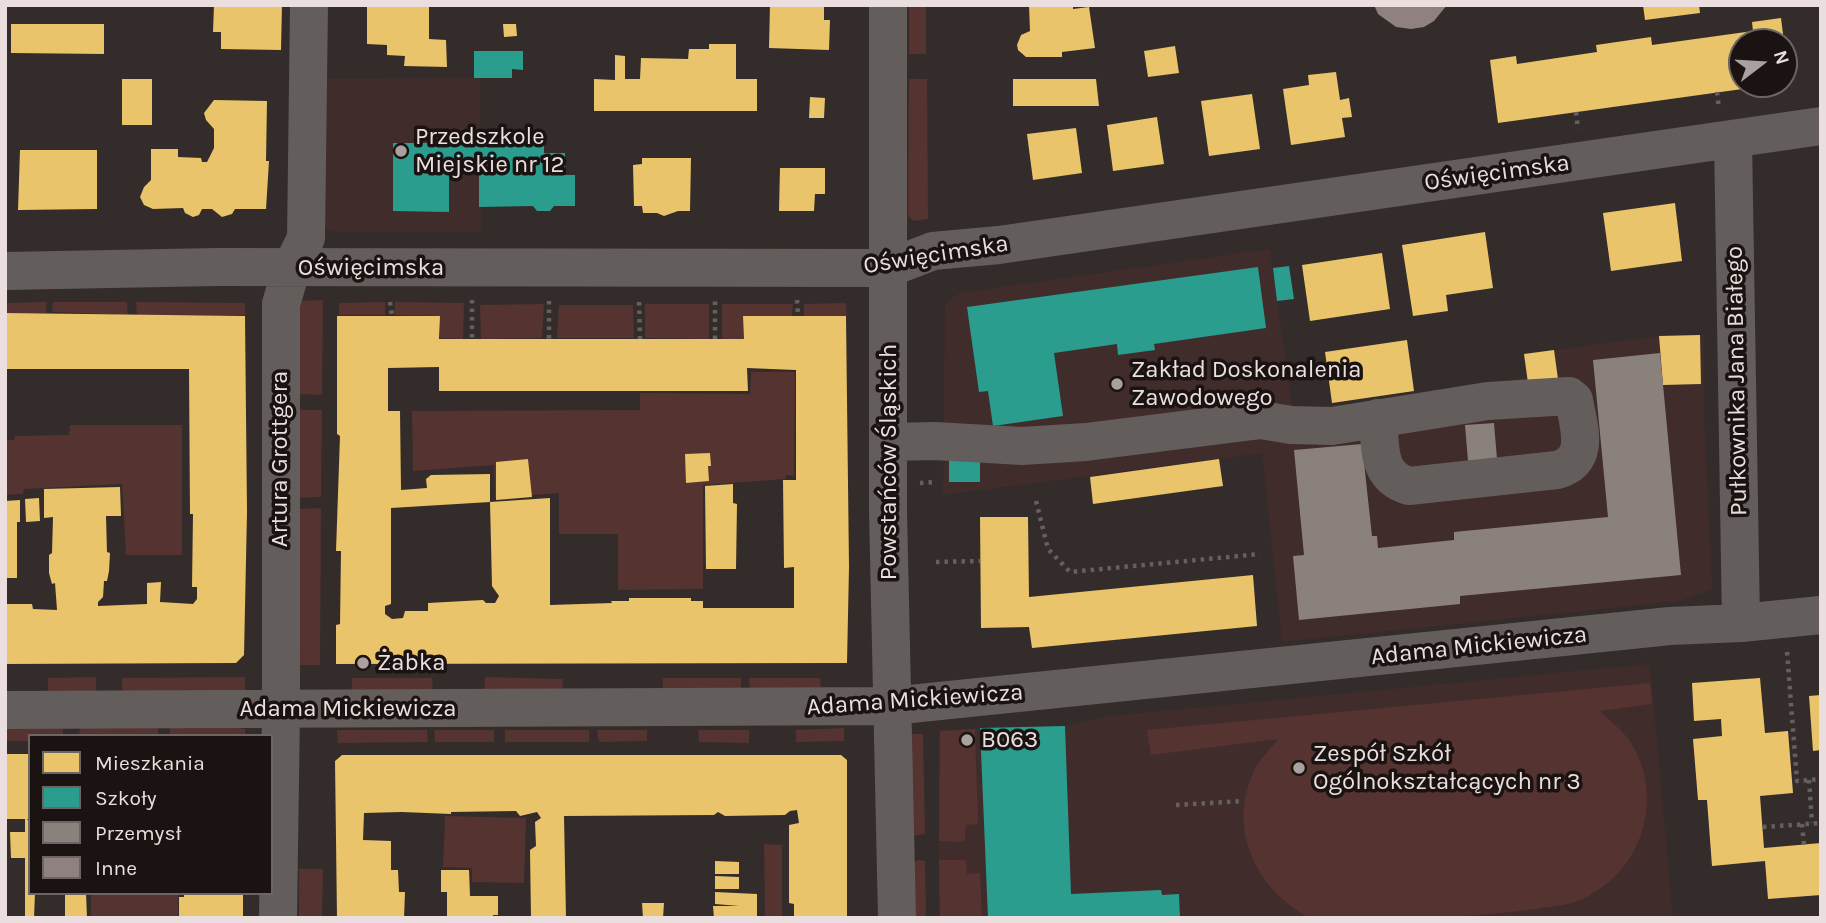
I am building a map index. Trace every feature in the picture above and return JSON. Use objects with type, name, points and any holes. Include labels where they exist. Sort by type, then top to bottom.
[{"type":"street","name":"Artura Grottgera","points":[[278,918],[281,304],[292,267],[306,238],[309,5]]},
{"type":"street","name":"Powstańców Śląskich","points":[[888,5],[888,442],[897,918]]},
{"type":"street","name":"Oświęcimska","points":[[5,271],[292,267],[889,268],[933,251],[999,245],[1819,126]]},
{"type":"street","name":"Pułkownika Jana Białego","points":[[1733,139],[1741,623]]},
{"type":"street","points":[[888,442],[1035,445],[1086,442],[1261,420],[1290,425],[1332,426],[1378,418],[1488,401],[1569,396],[1574,400],[1579,455],[1571,466],[1557,470],[1409,486],[1395,482],[1383,467],[1378,418]]},
{"type":"street","name":"Adama Mickiewicza","points":[[5,710],[891,706],[1680,625],[1741,623],[1821,615]]},
{"type":"path","points":[[472,292],[472,339]]},
{"type":"path","points":[[549,293],[549,339]]},
{"type":"path","points":[[639,294],[640,339]]},
{"type":"path","points":[[715,339],[716,295]]},
{"type":"path","points":[[797,295],[798,316]]},
{"type":"path","points":[[1036,501],[1048,549],[1070,572],[1260,554]]},
{"type":"path","points":[[936,562],[980,562]]},
{"type":"path","points":[[1787,664],[1797,781],[1821,779]]},
{"type":"path","points":[[1809,780],[1812,823]]},
{"type":"path","points":[[1176,805],[1244,801]]},
{"type":"path","points":[[1763,827],[1821,823]]},
{"type":"path","points":[[1802,824],[1804,845]]},
{"type":"shaded area","points":[[909,5],[926,5],[926,54],[909,54]]},
{"type":"shaded area","name":"Przedszkole Miejskie nr 12","points":[[480,78],[481,232],[340,232],[325,227],[322,79]]},
{"type":"shaded area","points":[[909,79],[927,79],[928,219],[913,221],[908,215]]},
{"type":"shaded area","points":[[1270,249],[1293,413],[1526,377],[1524,354],[1659,336],[1704,335],[1704,411],[1712,589],[1679,601],[1282,642],[1262,453],[943,495],[945,303],[960,293]]},
{"type":"shaded area","points":[[323,300],[322,395],[297,394],[299,301]]},
{"type":"shaded area","points":[[47,302],[46,313],[5,313],[5,303]]},
{"type":"shaded area","points":[[53,302],[127,302],[128,315],[52,312]]},
{"type":"shaded area","points":[[136,302],[245,303],[245,315],[137,315]]},
{"type":"shaded area","points":[[385,302],[385,315],[339,315],[339,303]]},
{"type":"shaded area","points":[[395,302],[464,303],[463,339],[440,338],[439,316],[394,315]]},
{"type":"shaded area","points":[[846,303],[847,316],[804,316],[804,304]]},
{"type":"shaded area","points":[[544,304],[542,338],[481,339],[480,305]]},
{"type":"shaded area","points":[[645,304],[709,304],[709,339],[645,338]]},
{"type":"shaded area","points":[[722,304],[793,304],[792,316],[743,316],[744,339],[722,339]]},
{"type":"shaded area","points":[[559,305],[633,305],[634,338],[557,338]]},
{"type":"shaded area","points":[[751,372],[795,372],[794,476],[703,485],[703,589],[618,590],[618,534],[559,534],[559,493],[495,498],[494,465],[413,471],[412,411],[640,410],[640,393],[750,394]]},
{"type":"shaded area","points":[[297,410],[322,410],[321,497],[297,498]]},
{"type":"shaded area","points":[[70,425],[182,425],[182,555],[126,555],[122,484],[24,489],[23,494],[5,495],[5,440],[14,440],[15,436],[69,435]]},
{"type":"shaded area","points":[[321,508],[320,665],[295,665],[297,509]]},
{"type":"shaded area","name":"Zespół Szkół Ogólnokształcących nr 3","points":[[1650,664],[1673,918],[939,918],[939,730],[1065,726],[1111,716]]},
{"type":"shaded area","points":[[96,677],[96,691],[48,691],[48,678]]},
{"type":"shaded area","points":[[245,677],[245,691],[122,691],[122,678]]},
{"type":"shaded area","points":[[485,677],[563,679],[562,691],[484,691]]},
{"type":"shaded area","points":[[352,678],[432,678],[433,691],[352,691]]},
{"type":"shaded area","points":[[663,678],[741,678],[741,690],[663,690]]},
{"type":"shaded area","points":[[749,678],[820,678],[821,689],[750,690]]},
{"type":"shaded area","points":[[1650,683],[1652,704],[1600,711],[1630,741],[1644,774],[1646,814],[1636,847],[1630,857],[1607,883],[1581,900],[1507,913],[1422,918],[1310,918],[1274,891],[1251,854],[1245,834],[1247,791],[1257,765],[1278,739],[1151,755],[1147,730]]},
{"type":"shaded area","points":[[63,727],[63,734],[28,734],[28,741],[5,741],[5,728]]},
{"type":"shaded area","points":[[80,727],[158,727],[158,734],[79,734]]},
{"type":"shaded area","points":[[170,727],[245,729],[245,734],[170,734]]},
{"type":"shaded area","points":[[844,728],[844,741],[796,742],[796,730]]},
{"type":"shaded area","points":[[975,729],[978,824],[966,825],[965,839],[962,842],[939,841],[940,731]]},
{"type":"shaded area","points":[[337,730],[427,730],[428,742],[338,743]]},
{"type":"shaded area","points":[[434,730],[494,730],[494,742],[435,742]]},
{"type":"shaded area","points":[[505,730],[589,730],[589,742],[505,742]]},
{"type":"shaded area","points":[[597,730],[647,730],[647,741],[599,742]]},
{"type":"shaded area","points":[[698,730],[749,730],[749,743],[699,742]]},
{"type":"shaded area","points":[[910,734],[923,734],[925,834],[911,836]]},
{"type":"shaded area","points":[[445,816],[526,818],[524,883],[472,882],[472,868],[443,867]]},
{"type":"shaded area","points":[[764,844],[782,845],[782,918],[765,918]]},
{"type":"shaded area","points":[[939,860],[966,860],[967,874],[980,873],[982,918],[940,918]]},
{"type":"shaded area","points":[[925,861],[926,918],[913,918],[912,863]]},
{"type":"shaded area","points":[[299,869],[323,869],[322,918],[299,918]]},
{"type":"shaded area","points":[[91,895],[178,895],[178,918],[91,918]]},
{"type":"building: Mieszkania","points":[[214,5],[282,5],[281,50],[221,49],[221,32],[213,32]]},
{"type":"building: Mieszkania","points":[[367,5],[429,5],[429,39],[446,40],[447,67],[404,66],[405,56],[387,55],[387,45],[367,44]]},
{"type":"building: Mieszkania","points":[[770,5],[824,5],[824,20],[830,20],[829,50],[769,48]]},
{"type":"building: Mieszkania","points":[[1029,5],[1073,5],[1073,9],[1089,7],[1095,48],[1062,52],[1062,57],[1026,57],[1018,50],[1017,45],[1021,35],[1030,31]]},
{"type":"building: Mieszkania","points":[[1643,5],[1699,5],[1700,13],[1645,20]]},
{"type":"building: Mieszkania","points":[[1781,18],[1782,28],[1753,28],[1752,22]]},
{"type":"building: Mieszkania","points":[[11,24],[104,24],[104,54],[11,53]]},
{"type":"building: Mieszkania","points":[[503,24],[516,24],[517,36],[504,37]]},
{"type":"building: Mieszkania","points":[[1728,34],[1728,91],[1498,123],[1490,60],[1516,56],[1517,64],[1597,52],[1596,45],[1651,37],[1652,45]]},
{"type":"building: Mieszkania","points":[[709,44],[736,44],[736,79],[757,79],[757,111],[594,111],[594,79],[615,80],[615,55],[625,56],[625,79],[640,79],[641,58],[688,59],[689,49],[709,49]]},
{"type":"building: Mieszkania","points":[[1175,46],[1179,73],[1148,77],[1144,51]]},
{"type":"building: Mieszkania","points":[[1336,72],[1340,100],[1349,98],[1352,117],[1342,118],[1345,137],[1291,145],[1283,89],[1309,85],[1308,75]]},
{"type":"building: Mieszkania","points":[[122,79],[152,79],[152,125],[122,125]]},
{"type":"building: Mieszkania","points":[[1013,79],[1096,79],[1099,106],[1013,106]]},
{"type":"building: Mieszkania","points":[[1252,94],[1260,149],[1209,156],[1201,101]]},
{"type":"building: Mieszkania","points":[[810,97],[825,98],[824,118],[809,118]]},
{"type":"building: Mieszkania","points":[[214,100],[267,101],[266,161],[269,161],[266,209],[235,209],[232,214],[222,217],[212,209],[202,209],[199,215],[193,217],[185,213],[183,208],[153,209],[144,205],[140,197],[151,180],[151,149],[178,149],[178,157],[201,158],[202,162],[207,162],[214,148],[214,129],[204,113]]},
{"type":"building: Mieszkania","points":[[1157,117],[1164,164],[1113,171],[1107,125]]},
{"type":"building: Mieszkania","points":[[1076,128],[1082,173],[1033,180],[1027,134]]},
{"type":"building: Mieszkania","points":[[20,150],[97,150],[97,209],[18,210]]},
{"type":"building: Mieszkania","points":[[642,158],[691,158],[690,211],[678,211],[664,216],[643,213],[642,206],[634,206],[633,165],[642,164]]},
{"type":"building: Mieszkania","points":[[780,168],[825,168],[825,194],[815,194],[814,211],[779,211]]},
{"type":"building: Mieszkania","points":[[1675,203],[1682,261],[1611,271],[1603,213]]},
{"type":"building: Mieszkania","points":[[1485,232],[1493,288],[1446,295],[1448,311],[1413,316],[1402,245]]},
{"type":"building: Mieszkania","points":[[1382,253],[1390,309],[1310,321],[1302,265]]},
{"type":"building: Mieszkania","points":[[5,313],[245,316],[247,512],[244,655],[236,663],[5,664],[5,604],[32,604],[33,609],[57,610],[55,583],[52,584],[49,573],[53,517],[44,518],[44,489],[120,487],[121,516],[106,516],[109,571],[98,606],[147,604],[147,583],[161,582],[160,602],[193,604],[197,599],[197,587],[192,587],[189,369],[5,369]]},
{"type":"building: Mieszkania","points":[[337,316],[440,316],[439,339],[744,339],[743,316],[846,316],[849,567],[847,663],[336,664],[336,625],[340,624],[341,551],[336,551],[340,436],[337,434]],"holes":[[[439,367],[439,391],[748,391],[747,368],[796,370],[796,480],[783,480],[784,568],[794,567],[794,608],[703,608],[703,601],[691,601],[691,598],[629,598],[629,601],[611,601],[612,603],[550,605],[550,498],[490,502],[490,474],[431,475],[426,479],[427,488],[401,490],[400,411],[388,411],[388,368]],[[490,502],[492,586],[499,596],[495,603],[486,603],[483,600],[428,603],[428,611],[405,611],[403,618],[392,619],[385,614],[385,606],[391,604],[391,508]]]},
{"type":"building: Mieszkania","points":[[1700,335],[1701,384],[1663,385],[1659,336]]},
{"type":"building: Mieszkania","points":[[1407,340],[1414,391],[1332,403],[1325,352]]},
{"type":"building: Mieszkania","points":[[1554,350],[1558,379],[1528,383],[1524,354]]},
{"type":"building: Mieszkania","points":[[710,453],[709,481],[686,483],[685,454]]},
{"type":"building: Mieszkania","points":[[528,459],[532,497],[496,500],[496,462]]},
{"type":"building: Mieszkania","points":[[1219,459],[1223,486],[1093,504],[1090,477]]},
{"type":"building: Mieszkania","points":[[733,484],[733,503],[737,504],[736,569],[706,569],[705,486]]},
{"type":"building: Mieszkania","points":[[39,498],[40,521],[26,522],[25,499]]},
{"type":"building: Mieszkania","points":[[20,500],[20,522],[17,522],[17,578],[5,578],[5,501]]},
{"type":"building: Mieszkania","points":[[980,517],[1028,517],[1029,597],[1253,575],[1257,626],[1032,648],[1029,627],[981,628]]},
{"type":"building: Mieszkania","points":[[1760,678],[1765,733],[1788,731],[1793,793],[1760,796],[1764,848],[1821,843],[1821,895],[1768,899],[1765,861],[1712,866],[1707,800],[1698,800],[1693,739],[1722,736],[1721,719],[1694,721],[1692,683]]},
{"type":"building: Mieszkania","points":[[1821,695],[1821,750],[1813,751],[1809,696]]},
{"type":"building: Mieszkania","points":[[5,754],[28,754],[28,895],[35,895],[34,918],[25,918],[25,858],[11,858],[10,832],[25,832],[25,819],[5,819]]},
{"type":"building: Mieszkania","points":[[342,755],[841,755],[847,760],[847,918],[794,918],[794,904],[789,903],[789,825],[799,823],[797,810],[785,815],[725,816],[718,812],[714,815],[564,816],[566,918],[531,918],[530,850],[536,846],[535,822],[541,818],[537,812],[520,816],[516,811],[451,814],[364,813],[363,840],[391,841],[391,870],[398,870],[399,892],[405,892],[404,918],[337,918],[335,761]]},
{"type":"building: Mieszkania","points":[[715,861],[739,862],[739,874],[715,874]]},
{"type":"building: Mieszkania","points":[[441,870],[469,870],[470,896],[498,896],[498,915],[493,915],[493,918],[447,918],[447,892],[441,892]]},
{"type":"building: Mieszkania","points":[[715,876],[739,877],[739,889],[715,889]]},
{"type":"building: Mieszkania","points":[[715,892],[757,894],[757,918],[714,918],[713,906],[739,906],[715,904]]},
{"type":"building: Mieszkania","points":[[65,895],[86,895],[87,918],[65,918]]},
{"type":"building: Mieszkania","points":[[243,895],[243,918],[179,918],[179,897]]},
{"type":"building: Mieszkania","points":[[642,903],[664,903],[663,918],[643,918]]},
{"type":"building: Szkoły","points":[[474,51],[523,51],[523,70],[512,69],[512,78],[474,78]]},
{"type":"building: Szkoły","points":[[479,131],[544,131],[544,153],[565,153],[565,175],[575,175],[575,206],[554,206],[550,211],[537,211],[533,206],[479,207],[479,159],[449,159],[449,212],[393,211],[393,143],[479,143]]},
{"type":"building: Szkoły","points":[[1289,266],[1294,299],[1277,301],[1273,268]]},
{"type":"building: Szkoły","points":[[1258,267],[1266,328],[1154,344],[1155,350],[1118,355],[1117,344],[1054,353],[1063,416],[993,426],[988,391],[979,392],[967,307]]},
{"type":"building: Szkoły","points":[[949,453],[980,454],[980,482],[949,482]]},
{"type":"building: Szkoły","points":[[1065,726],[1071,894],[1161,890],[1162,895],[1179,894],[1180,918],[988,918],[980,728]]},
{"type":"building: Szkoły","name":"B063","points":[[963,735],[970,735],[970,745],[963,746]]},
{"type":"building: Przemysł","points":[[1660,353],[1681,575],[1460,596],[1460,604],[1299,620],[1293,556],[1304,555],[1294,450],[1362,444],[1372,536],[1377,536],[1378,548],[1454,540],[1454,532],[1608,517],[1593,360]]},
{"type":"building: Przemysł","points":[[1494,423],[1497,459],[1468,461],[1465,425]]},
{"type":"building: Inne","points":[[1374,5],[1447,5],[1434,21],[1424,27],[1411,29],[1396,27],[1378,14]]},
{"type":"place","name":"Przedszkole Miejskie nr 12","points":[[401,151]]},
{"type":"place","name":"Zakład Doskonalenia Zawodowego","points":[[1117,384]]},
{"type":"place","name":"Żabka","points":[[363,663]]},
{"type":"place","name":"B063","points":[[967,740]]},
{"type":"place","name":"Zespół Szkół Ogólnokształcących nr 3","points":[[1299,768]]}]
